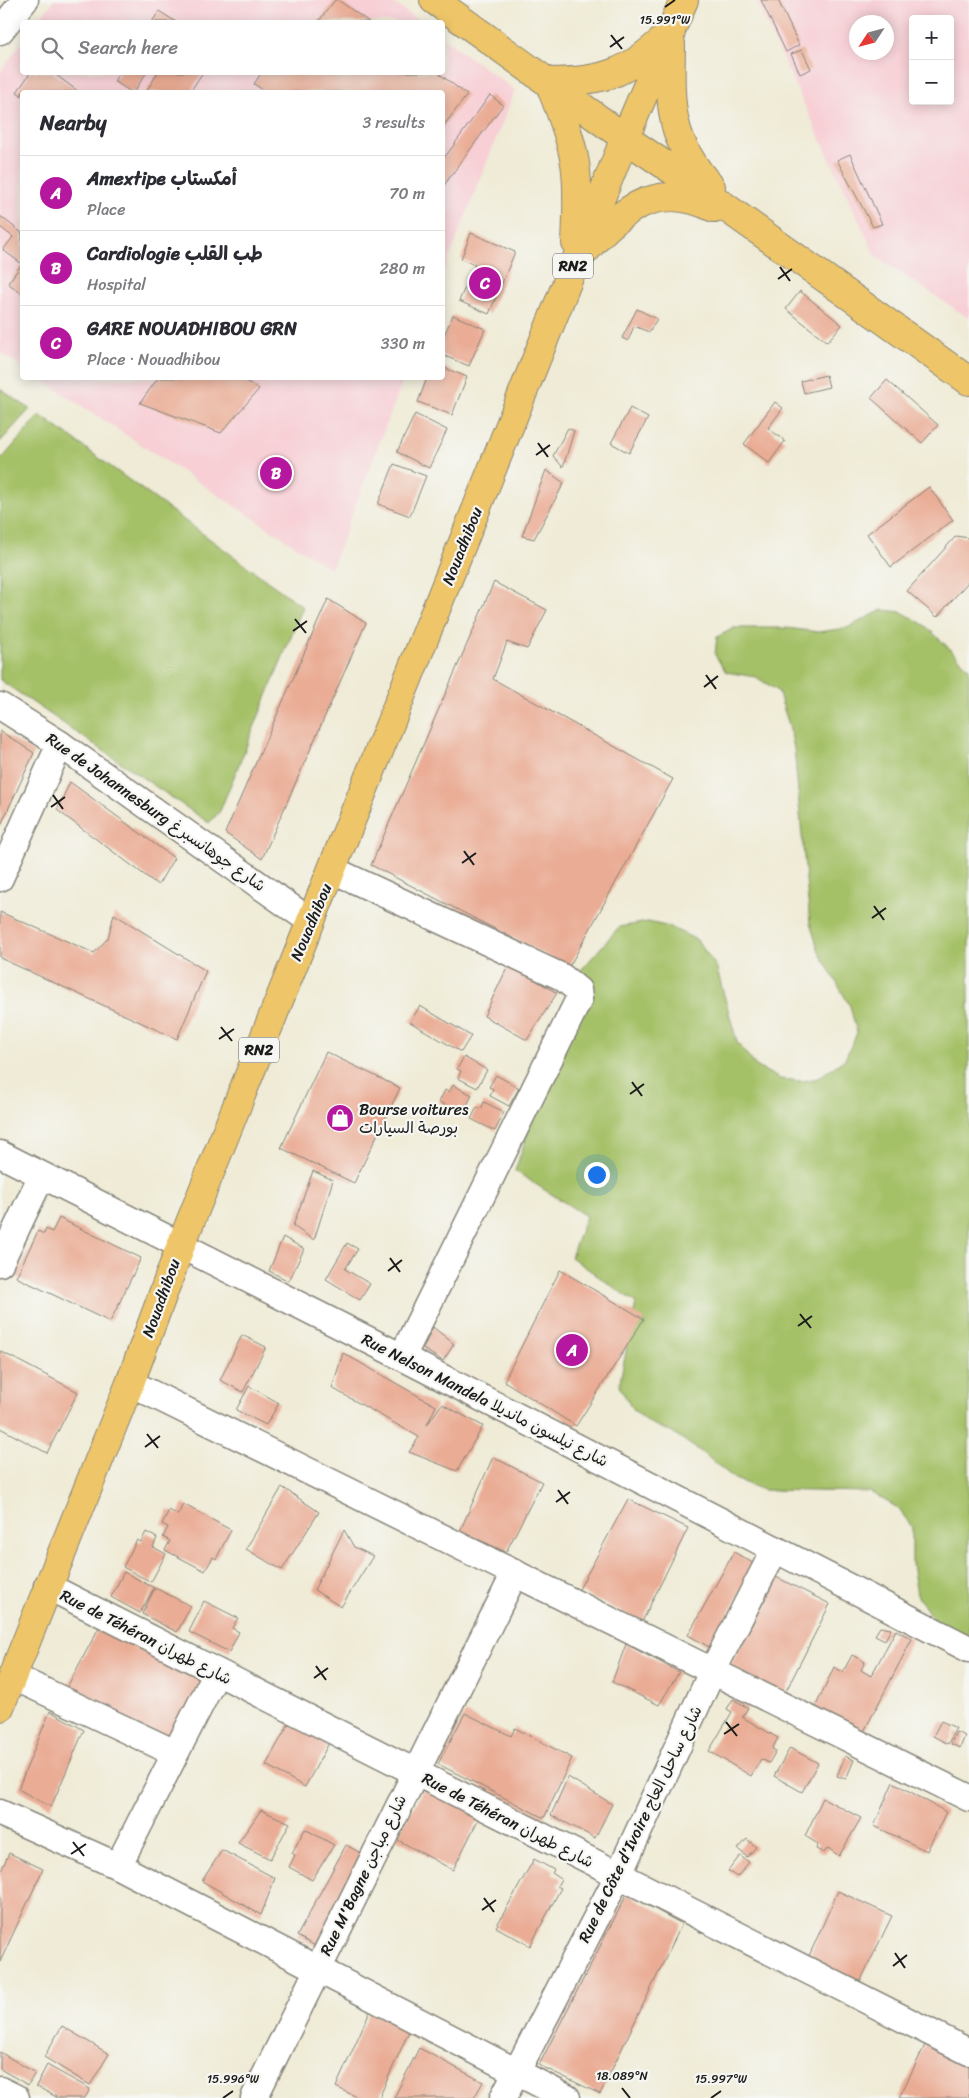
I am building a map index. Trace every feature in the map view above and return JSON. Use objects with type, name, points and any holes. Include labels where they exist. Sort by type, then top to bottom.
[{"type":"main road","points":[[434,0],[625,138],[754,227],[969,381]]},
{"type":"main road","name":"Nouadhibou","points":[[0,1707],[130,1383],[181,1245],[310,921],[333,870],[625,138],[684,0]]},
{"type":"main road","points":[[548,82],[578,82],[607,77],[650,53],[671,32]]},
{"type":"main road","points":[[671,32],[671,105],[683,149],[710,186],[754,227]]},
{"type":"main road","points":[[548,82],[570,137],[575,164],[578,196],[576,261]]},
{"type":"main road","points":[[576,261],[607,225],[623,213],[639,204],[659,199],[675,196],[695,198],[754,227]]},
{"type":"street","points":[[0,31],[26,0]]},
{"type":"street","name":"Rue de Johannesburg شارع جوهانسبرغ","points":[[0,706],[60,744],[310,921]]},
{"type":"street","points":[[0,878],[60,744]]},
{"type":"street","points":[[333,870],[562,977],[578,990],[579,999],[402,1357]]},
{"type":"street","name":"Rue Nelson Mandela شارع نيلسون مانديلا","points":[[0,1154],[41,1177],[181,1245],[402,1357],[969,1648]]},
{"type":"street","points":[[0,1263],[41,1177]]},
{"type":"street","points":[[130,1383],[969,1798]]},
{"type":"street","name":"Rue de Côte d'Ivoire شارع ساحل العاج","points":[[503,2098],[618,1876],[713,1670],[775,1549]]},
{"type":"street","name":"Rue M'Bagne شارع مباجن","points":[[254,2098],[414,1772],[515,1573]]},
{"type":"street","name":"Rue de Téhéran شارع طهران","points":[[47,1586],[969,2052]]},
{"type":"street","points":[[118,1866],[217,1672]]},
{"type":"street","points":[[12,1676],[175,1753]]},
{"type":"street","points":[[0,1814],[118,1866],[567,2098]]},
{"type":"street","points":[[0,2090],[16,2098]]},
{"type":"shaded area","points":[[54,0],[389,0],[418,20],[39,20]]},
{"type":"shaded area","points":[[755,0],[969,0],[969,318],[876,257]]},
{"type":"shaded area","points":[[445,39],[515,90],[445,269],[445,90],[20,90],[20,366],[0,352],[0,72],[20,45],[20,75],[445,75]]},
{"type":"shaded area","points":[[42,380],[403,380],[331,569]]},
{"type":"green space","points":[[0,389],[30,409],[0,442]]},
{"type":"green space","points":[[40,415],[303,607],[220,811],[209,823],[0,680],[0,461]]},
{"type":"green space","points":[[882,610],[902,612],[926,626],[969,668],[969,1644],[935,1622],[917,1595],[912,1564],[912,1527],[898,1508],[870,1492],[763,1490],[735,1479],[675,1434],[650,1423],[633,1410],[619,1386],[636,1303],[571,1257],[586,1216],[515,1171],[582,969],[619,927],[648,922],[670,927],[697,940],[716,966],[737,1042],[756,1066],[780,1079],[803,1081],[818,1078],[845,1059],[857,1033],[850,1006],[819,952],[810,923],[794,748],[789,725],[778,691],[756,677],[726,672],[715,655],[717,637],[734,628],[787,628],[818,632],[847,628]]},
{"type":"building","points":[[335,0],[338,0],[366,20],[320,20]]},
{"type":"building","points":[[761,0],[778,0],[799,45],[786,52]]},
{"type":"building","points":[[159,11],[173,20],[153,20]]},
{"type":"building","points":[[802,50],[811,69],[800,74],[791,54]]},
{"type":"building","points":[[29,75],[56,75],[76,90],[20,90],[20,94],[17,92]]},
{"type":"building","points":[[118,75],[145,75],[135,90],[128,90],[114,81]]},
{"type":"building","points":[[156,75],[201,75],[191,90],[147,90]]},
{"type":"building","points":[[260,75],[441,75],[467,95],[445,124],[445,90],[263,90],[254,84]]},
{"type":"building","points":[[490,95],[503,105],[445,184],[445,157]]},
{"type":"building","points":[[850,154],[882,224],[873,227],[837,160]]},
{"type":"building","points":[[0,216],[20,231],[20,263],[3,250],[13,237],[0,227]]},
{"type":"building","points":[[471,233],[515,252],[489,314],[459,301],[475,265],[461,259]]},
{"type":"building","points":[[20,267],[20,292],[8,283]]},
{"type":"building","points":[[800,291],[842,325],[827,342],[786,309]]},
{"type":"building","points":[[637,309],[657,319],[649,332],[634,326],[628,341],[622,338]]},
{"type":"building","points":[[453,315],[485,329],[469,366],[445,356],[445,333]]},
{"type":"building","points":[[445,368],[467,377],[452,415],[418,402],[426,380],[445,380]]},
{"type":"building","points":[[826,375],[829,387],[804,393],[801,381]]},
{"type":"building","points":[[157,380],[244,380],[259,389],[221,433],[140,403]]},
{"type":"building","points":[[887,380],[938,425],[922,443],[871,398]]},
{"type":"building","points":[[775,402],[783,408],[768,428],[785,441],[769,463],[744,444]]},
{"type":"building","points":[[630,408],[648,418],[629,453],[611,443]]},
{"type":"building","points":[[415,414],[447,430],[429,468],[397,452]]},
{"type":"building","points":[[568,428],[574,431],[563,467],[553,456]]},
{"type":"building","points":[[394,464],[426,476],[410,516],[378,504]]},
{"type":"building","points":[[546,470],[564,483],[534,539],[522,536]]},
{"type":"building","points":[[929,487],[953,520],[891,567],[867,534]]},
{"type":"building","points":[[956,536],[969,538],[969,581],[937,617],[907,591]]},
{"type":"building","points":[[494,582],[547,610],[527,649],[507,642],[493,679],[673,779],[569,967],[371,865]]},
{"type":"building","points":[[328,599],[366,623],[262,859],[225,833]]},
{"type":"building","points":[[0,731],[34,753],[0,827]]},
{"type":"building","points":[[70,782],[174,858],[158,885],[57,810]]},
{"type":"building","points":[[0,912],[94,953],[108,938],[114,914],[206,971],[177,1039],[0,958]]},
{"type":"building","points":[[509,964],[557,993],[527,1040],[484,1016]]},
{"type":"building","points":[[420,1006],[471,1036],[461,1052],[410,1022]]},
{"type":"building","name":"Bourse voitures بورصة السيارات","points":[[326,1052],[400,1088],[354,1183],[281,1148]]},
{"type":"building","points":[[464,1057],[487,1070],[477,1088],[458,1078],[461,1071],[457,1069]]},
{"type":"building","points":[[496,1075],[519,1088],[509,1106],[490,1096],[493,1089],[489,1087]]},
{"type":"building","points":[[453,1085],[472,1095],[463,1114],[439,1102],[445,1090],[449,1092]]},
{"type":"building","points":[[484,1102],[504,1112],[495,1131],[471,1119],[477,1107],[481,1109]]},
{"type":"building","points":[[313,1171],[333,1180],[314,1240],[293,1226]]},
{"type":"building","points":[[59,1218],[141,1258],[110,1322],[16,1277],[38,1231],[44,1234],[46,1229],[52,1232]]},
{"type":"building","points":[[283,1237],[304,1249],[289,1281],[269,1271]]},
{"type":"building","points":[[347,1243],[358,1249],[345,1269],[370,1284],[360,1300],[326,1279]]},
{"type":"building","points":[[560,1270],[644,1319],[576,1426],[504,1381]]},
{"type":"building","points":[[433,1327],[454,1344],[443,1361],[423,1349]]},
{"type":"building","points":[[242,1335],[266,1347],[243,1392],[220,1380]]},
{"type":"building","points":[[0,1351],[78,1392],[47,1453],[0,1428]]},
{"type":"building","points":[[343,1353],[436,1406],[427,1425],[442,1404],[483,1426],[457,1471],[409,1452],[419,1437],[332,1388]]},
{"type":"building","points":[[249,1386],[279,1403],[266,1425],[236,1410]]},
{"type":"building","points":[[493,1457],[542,1482],[506,1552],[460,1531]]},
{"type":"building","points":[[282,1487],[319,1512],[282,1570],[246,1549]]},
{"type":"building","points":[[628,1499],[688,1528],[642,1622],[578,1591]]},
{"type":"building","points":[[183,1504],[231,1530],[216,1559],[213,1557],[205,1571],[165,1550],[170,1541],[163,1537],[168,1527],[162,1524],[169,1510],[178,1515]]},
{"type":"building","points":[[344,1530],[354,1547],[373,1556],[341,1607],[314,1590]]},
{"type":"building","points":[[146,1532],[157,1538],[153,1547],[166,1554],[151,1582],[123,1567],[137,1540],[141,1542]]},
{"type":"building","points":[[734,1552],[756,1565],[709,1647],[688,1635]]},
{"type":"building","points":[[124,1572],[154,1588],[140,1613],[111,1597]]},
{"type":"building","points":[[776,1577],[830,1604],[784,1695],[730,1667]]},
{"type":"building","points":[[155,1588],[191,1606],[177,1632],[142,1614]]},
{"type":"building","points":[[204,1601],[238,1618],[232,1628],[239,1632],[229,1652],[189,1632]]},
{"type":"building","points":[[103,1620],[206,1677],[169,1745],[66,1689]]},
{"type":"building","points":[[880,1627],[891,1629],[885,1640],[875,1635]]},
{"type":"building","points":[[896,1630],[912,1639],[861,1737],[813,1712],[834,1667],[843,1672],[852,1655],[865,1662],[861,1670],[871,1676]]},
{"type":"building","points":[[626,1644],[679,1672],[659,1705],[612,1682]]},
{"type":"building","points":[[733,1699],[748,1708],[742,1717],[778,1738],[772,1749],[776,1751],[769,1763],[761,1759],[751,1776],[709,1751],[732,1712],[727,1709]]},
{"type":"building","points":[[50,1711],[84,1730],[51,1807],[18,1789]]},
{"type":"building","points":[[465,1713],[511,1736],[515,1728],[572,1758],[544,1818],[438,1764]]},
{"type":"building","points":[[941,1721],[956,1728],[948,1744],[933,1736]]},
{"type":"building","points":[[289,1723],[329,1743],[305,1787],[266,1765]]},
{"type":"building","points":[[956,1732],[965,1736],[960,1748],[951,1744]]},
{"type":"building","points":[[790,1748],[818,1763],[802,1792],[774,1776]]},
{"type":"building","points":[[845,1756],[854,1760],[846,1779],[837,1776]]},
{"type":"building","points":[[568,1777],[612,1804],[595,1838],[551,1815]]},
{"type":"building","points":[[893,1782],[946,1812],[927,1851],[874,1826]]},
{"type":"building","points":[[425,1786],[480,1816],[453,1870],[396,1839]]},
{"type":"building","points":[[823,1798],[861,1818],[839,1856],[828,1848],[824,1853],[816,1849],[818,1844],[805,1836]]},
{"type":"building","points":[[261,1810],[290,1823],[270,1859],[238,1843]]},
{"type":"building","points":[[305,1829],[334,1845],[312,1880],[289,1867],[295,1855],[292,1853]]},
{"type":"building","points":[[747,1839],[756,1847],[747,1857],[738,1849]]},
{"type":"building","points":[[346,1845],[368,1857],[321,1949],[297,1936]]},
{"type":"building","points":[[222,1850],[275,1878],[261,1915],[202,1881]]},
{"type":"building","points":[[9,1853],[43,1869],[0,1962],[0,1873]]},
{"type":"building","points":[[740,1856],[749,1862],[737,1877],[728,1871]]},
{"type":"building","points":[[534,1859],[554,1870],[552,1873],[561,1879],[557,1886],[561,1888],[530,1946],[496,1927]]},
{"type":"building","points":[[838,1891],[892,1916],[858,1986],[809,1956]]},
{"type":"building","points":[[627,1894],[682,1924],[600,2094],[539,2065]]},
{"type":"building","points":[[370,2011],[410,2029],[379,2098],[359,2098],[336,2087]]},
{"type":"building","points":[[62,2026],[109,2054],[90,2085],[44,2057]]},
{"type":"building","points":[[927,2041],[969,2056],[969,2098],[899,2098]]},
{"type":"building","points":[[419,2048],[483,2082],[474,2098],[394,2098]]},
{"type":"building","points":[[0,2052],[35,2073],[28,2085],[0,2069]]},
{"type":"building","points":[[47,2065],[90,2089],[85,2098],[58,2098],[36,2086]]},
{"type":"place","name":"GARE NOUADHIBOU GRN","points":[[485,283]]},
{"type":"place","name":"Cardiologie طب القلب","points":[[276,473]]},
{"type":"place","name":"Bourse voitures بورصة السيارات","points":[[340,1118]]},
{"type":"place","name":"Amextipe أمكستاب","points":[[572,1350]]}]
